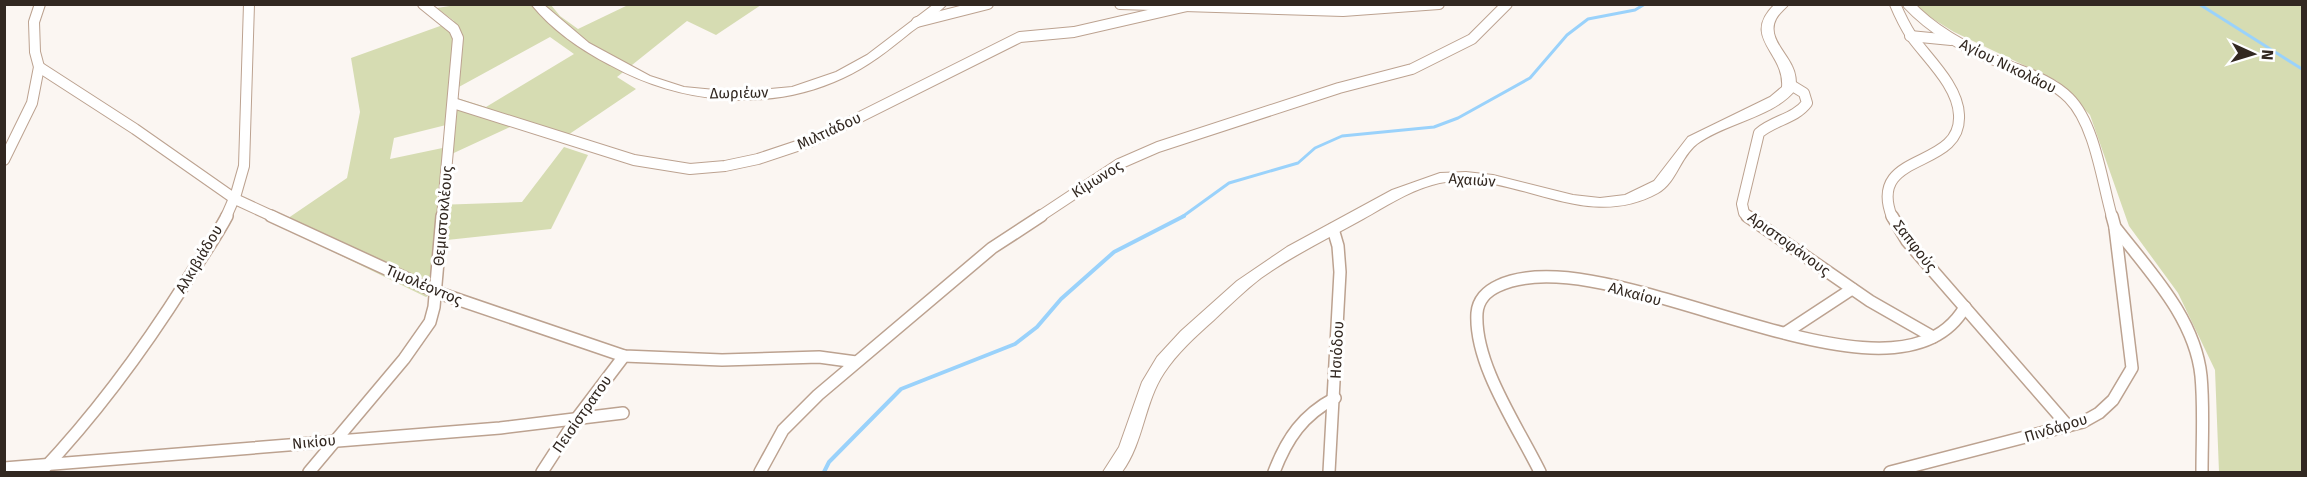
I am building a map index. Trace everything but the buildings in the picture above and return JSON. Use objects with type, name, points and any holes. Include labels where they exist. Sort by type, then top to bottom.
[{"type":"main road","points":[[1784,4],[1775,10],[1768,20],[1767,32],[1788,74],[1791,85]]},
{"type":"main road","name":"Αχαιών","points":[[1112,472],[1129,447],[1153,376],[1178,344],[1256,275],[1333,229],[1406,190],[1425,182],[1448,177],[1485,179],[1551,197],[1571,200],[1606,201],[1634,197],[1653,189],[1662,182],[1693,140],[1781,97],[1791,85]]},
{"type":"street","points":[[4,160],[32,103],[39,67],[35,52],[34,22],[40,4]]},
{"type":"street","name":"Αλκιβιάδου","points":[[45,468],[95,412],[138,355],[199,262],[235,200],[241,186],[244,166],[249,4]]},
{"type":"street","name":"Θεμιστοκλέους","points":[[309,472],[338,441],[430,322],[436,292],[458,38],[454,29],[423,4]]},
{"type":"street","name":"Δωριέων","points":[[537,4],[563,30],[611,60],[672,88],[710,94],[776,92],[825,82],[860,64],[942,4]]},
{"type":"street","points":[[917,22],[988,4]]},
{"type":"street","points":[[1120,4],[1353,11],[1439,4]]},
{"type":"street","name":"Κίμωνος","points":[[760,472],[783,430],[856,362],[992,248],[1119,164],[1169,143],[1340,88],[1412,69],[1472,39],[1507,4]]},
{"type":"street","name":"Σαπφούς","points":[[1895,4],[1910,36],[1954,94],[1960,120],[1958,131],[1949,143],[1899,171],[1891,178],[1887,187],[1887,204],[1901,233],[2068,426]]},
{"type":"street","name":"Αγίου Νικολάου","points":[[1908,4],[1925,22],[1955,41],[2046,81],[2069,98],[2086,126],[2115,227],[2165,292],[2183,322],[2196,351],[2201,376],[2202,472]]},
{"type":"street","name":"Μιλτιάδου","points":[[453,103],[634,160],[690,169],[725,166],[758,159],[812,141],[1020,37],[1074,32],[1196,5]]},
{"type":"street","points":[[1910,36],[1955,41]]},
{"type":"street","name":"Τιμολέοντος","points":[[39,67],[135,129],[235,200],[436,292],[624,356],[722,360],[819,357],[856,362]]},
{"type":"street","name":"Αριστοφάνους","points":[[1791,85],[1804,93],[1808,104],[1797,114],[1766,127],[1759,133],[1742,209],[1754,222],[1852,289],[1933,337]]},
{"type":"street","name":"Πινδάρου","points":[[1890,472],[2068,426],[2092,418],[2100,412],[2126,380],[2132,368],[2115,227]]},
{"type":"street","name":"Ησιόδου","points":[[1329,472],[1335,398],[1340,272],[1338,246],[1333,229]]},
{"type":"street","name":"Αλκαίου","points":[[1540,472],[1489,368],[1478,334],[1476,312],[1479,303],[1494,287],[1526,276],[1567,277],[1785,333],[1829,343],[1872,347],[1904,344],[1933,337],[1955,323],[1965,307]]},
{"type":"street","points":[[1785,333],[1852,289]]},
{"type":"street","name":"Πεισίστρατου","points":[[542,472],[577,418],[624,356]]},
{"type":"street","points":[[1274,472],[1287,439],[1295,428],[1317,406],[1335,398]]},
{"type":"street","name":"Νικίου","points":[[4,468],[45,468],[500,428],[623,413]]},
{"type":"green space","points":[[462,4],[551,5],[560,16],[578,29],[628,5],[761,5],[716,35],[687,21],[617,77],[636,89],[565,137],[523,121],[443,158],[436,205],[522,202],[564,147],[588,155],[551,229],[447,240],[442,288],[426,297],[278,225],[347,178],[360,112],[351,58],[454,21],[437,8]],"holes":[[[550,37],[574,54],[486,107],[457,98],[457,88]],[[454,123],[452,146],[390,159],[394,138]]]},
{"type":"green space","points":[[1917,5],[2302,5],[2302,472],[2219,472],[2215,370],[2178,293],[2129,226],[2090,115],[2057,81],[1954,32],[1925,14]]},
{"type":"waterway","points":[[1182,217],[1229,183],[1298,163],[1315,148],[1342,136],[1434,127],[1458,118],[1530,78],[1567,35],[1588,19],[1635,10],[1645,4]]},
{"type":"waterway","points":[[2199,4],[2302,69]]},
{"type":"waterway","points":[[824,472],[829,462],[901,389],[1015,344],[1037,327],[1061,299],[1114,252],[1184,216]]}]
